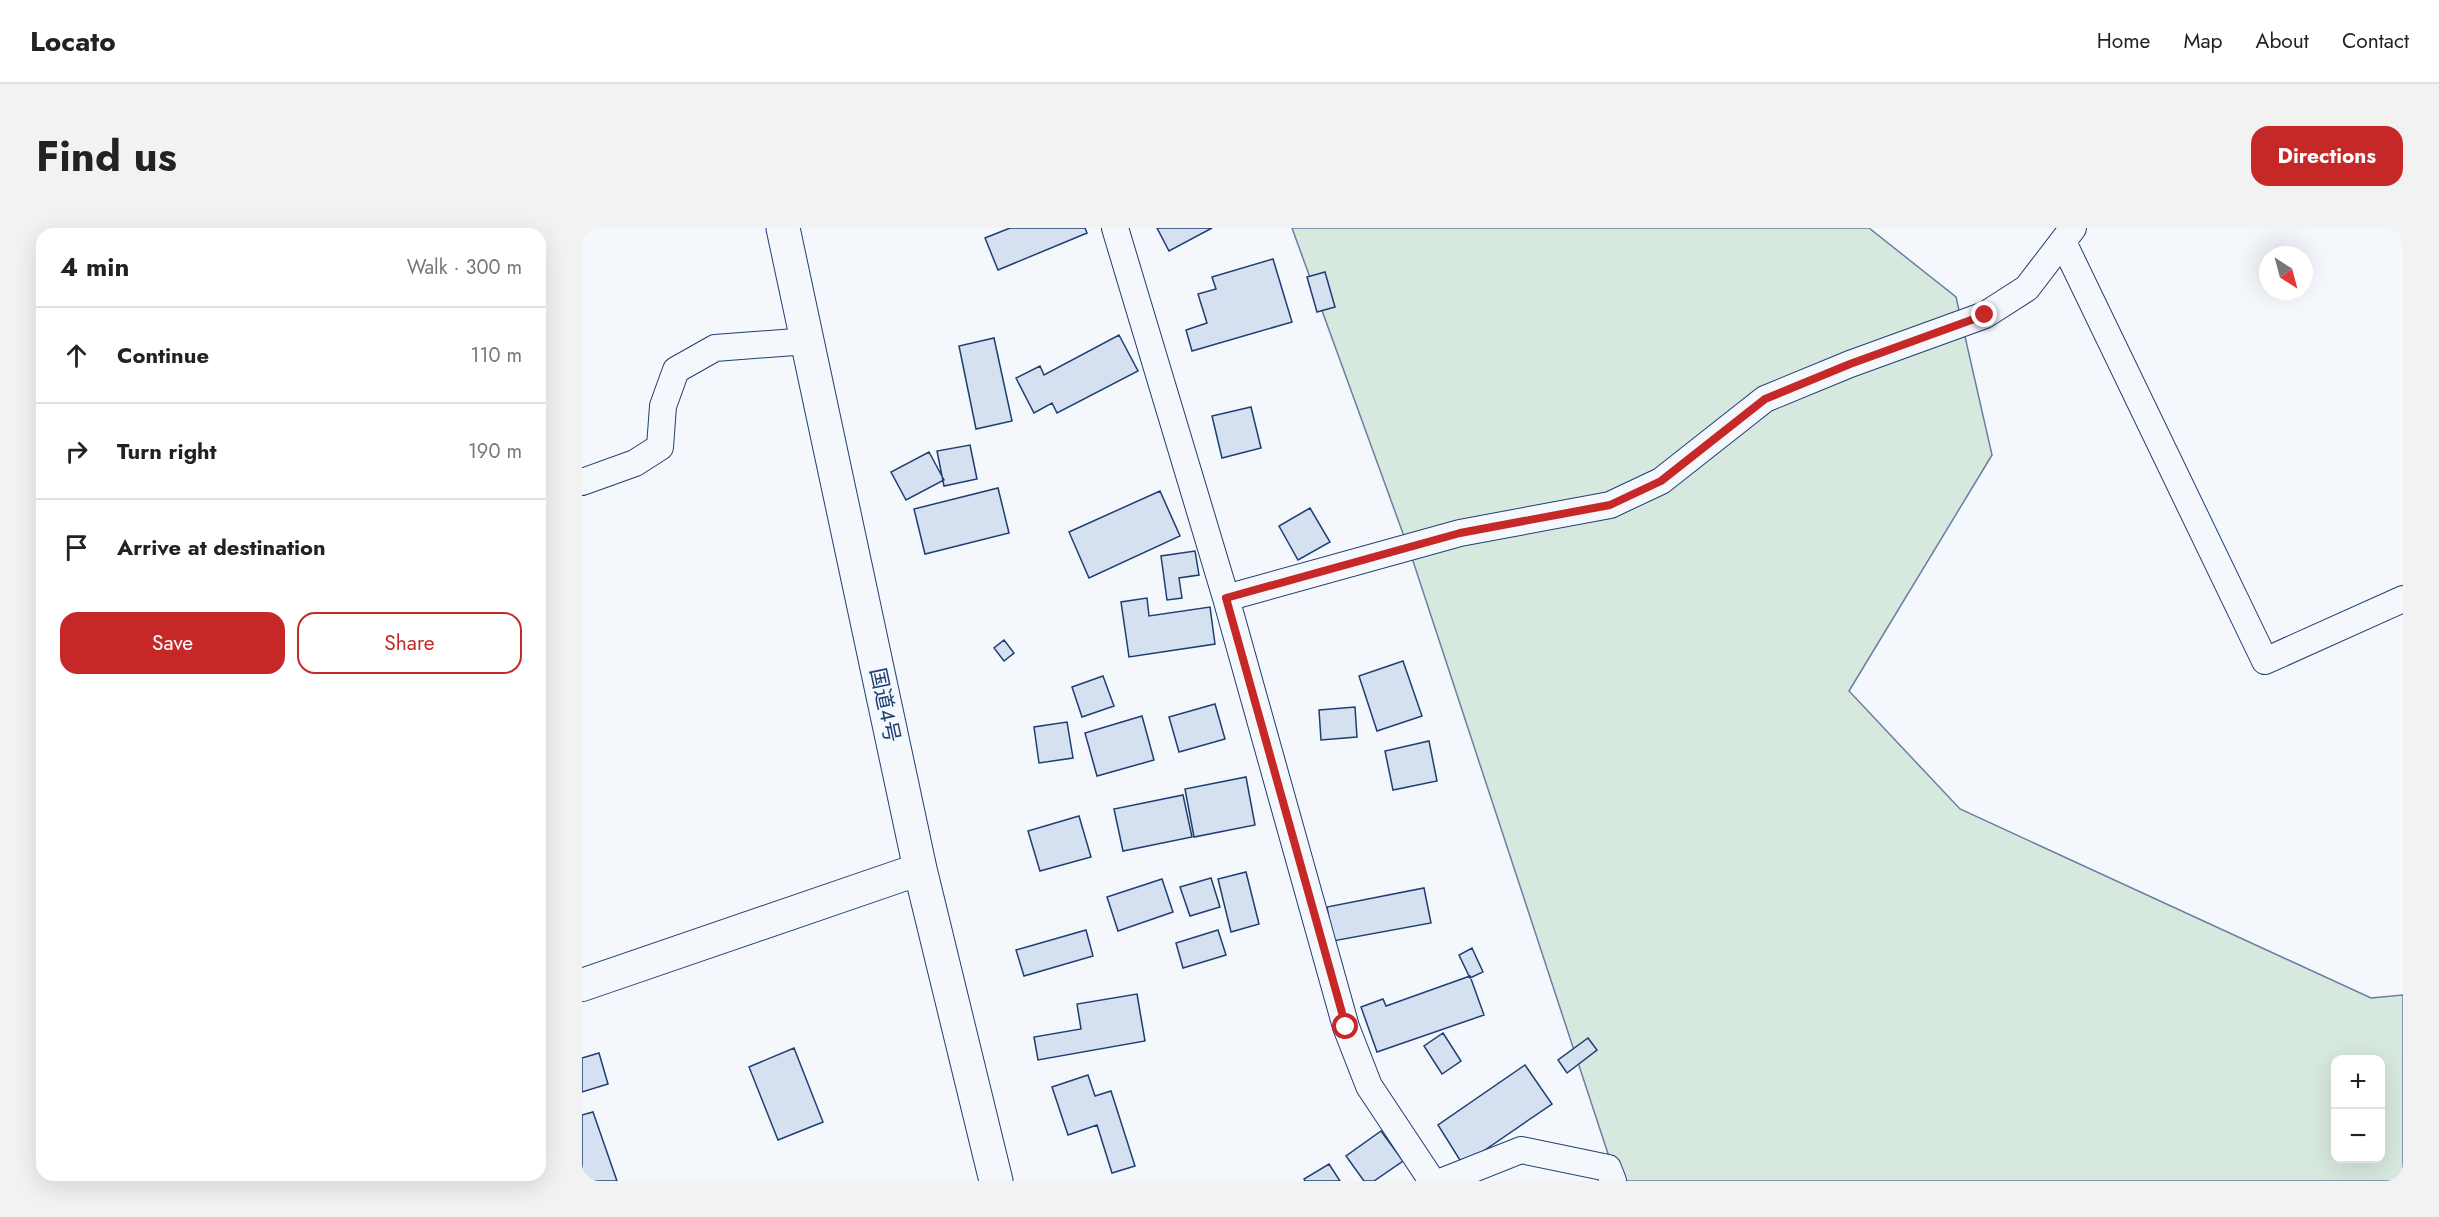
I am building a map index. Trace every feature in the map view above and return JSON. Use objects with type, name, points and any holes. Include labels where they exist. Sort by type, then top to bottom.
[{"type":"highway","name":"国道4号","points":[[783,228],[920,869],[996,1181]]},
{"type":"street","points":[[1115,228],[1226,598],[1346,1027],[1368,1086],[1432,1181]]},
{"type":"street","points":[[1226,598],[1460,533],[1610,505],[1661,481],[1765,399],[1850,364],[1985,315],[2027,288],[2068,235],[2265,661],[2403,599]]},
{"type":"street","points":[[582,482],[635,463],[660,447],[663,406],[676,370],[715,348],[808,340]]},
{"type":"street","points":[[582,985],[920,869]]},
{"type":"street","points":[[1443,1181],[1521,1150],[1608,1168],[1613,1181]]},
{"type":"shaded area","points":[[1292,228],[1869,228],[1956,297],[1992,455],[1849,691],[1960,809],[2371,998],[2403,995],[2403,1181],[1617,1181],[1413,561]]},
{"type":"building","points":[[1010,228],[1085,228],[1087,233],[998,270],[985,238]]},
{"type":"building","points":[[1157,228],[1212,228],[1169,251]]},
{"type":"building","points":[[1273,259],[1292,322],[1192,351],[1186,330],[1207,323],[1198,294],[1216,289],[1212,277]]},
{"type":"building","points":[[1325,272],[1335,307],[1317,312],[1307,277]]},
{"type":"building","points":[[1119,335],[1138,371],[1057,413],[1052,403],[1034,413],[1016,378],[1040,366],[1044,375]]},
{"type":"building","points":[[994,338],[1012,421],[976,429],[959,346]]},
{"type":"building","points":[[1251,407],[1261,448],[1222,458],[1212,416]]},
{"type":"building","points":[[970,445],[977,479],[944,486],[937,451]]},
{"type":"building","points":[[929,452],[944,480],[906,500],[891,472]]},
{"type":"building","points":[[998,488],[1009,533],[925,554],[914,509]]},
{"type":"building","points":[[1160,491],[1180,536],[1089,578],[1069,532]]},
{"type":"building","points":[[1310,508],[1330,542],[1298,560],[1279,526]]},
{"type":"building","points":[[1195,551],[1199,575],[1179,578],[1182,598],[1167,600],[1161,556]]},
{"type":"building","points":[[1147,598],[1149,616],[1210,607],[1215,644],[1129,657],[1121,602]]},
{"type":"building","points":[[1004,640],[1014,653],[1004,661],[994,648]]},
{"type":"building","points":[[1403,661],[1422,716],[1377,731],[1359,676]]},
{"type":"building","points":[[1103,676],[1114,706],[1082,717],[1072,687]]},
{"type":"building","points":[[1215,704],[1225,739],[1179,752],[1169,717]]},
{"type":"building","points":[[1355,707],[1357,737],[1321,740],[1319,710]]},
{"type":"building","points":[[1142,716],[1154,760],[1097,776],[1085,733]]},
{"type":"building","points":[[1067,722],[1073,758],[1039,763],[1034,727]]},
{"type":"building","points":[[1429,741],[1437,781],[1393,790],[1385,751]]},
{"type":"building","points":[[1246,777],[1255,825],[1194,837],[1185,789]]},
{"type":"building","points":[[1183,795],[1192,837],[1123,851],[1114,809]]},
{"type":"building","points":[[1079,816],[1091,857],[1040,871],[1028,831]]},
{"type":"building","points":[[1246,872],[1259,924],[1231,932],[1218,879]]},
{"type":"building","points":[[1211,878],[1220,907],[1190,916],[1180,887]]},
{"type":"building","points":[[1162,879],[1173,912],[1118,931],[1107,897]]},
{"type":"building","points":[[1424,888],[1431,923],[1333,941],[1327,907]]},
{"type":"building","points":[[1086,930],[1093,956],[1024,976],[1016,950]]},
{"type":"building","points":[[1218,930],[1226,955],[1183,968],[1176,943]]},
{"type":"building","points":[[1472,948],[1483,972],[1470,978],[1459,955]]},
{"type":"building","points":[[1470,976],[1484,1015],[1377,1052],[1361,1007],[1383,999],[1386,1006]]},
{"type":"building","points":[[1137,994],[1145,1041],[1038,1060],[1034,1037],[1081,1029],[1077,1004]]},
{"type":"building","points":[[1443,1033],[1461,1061],[1442,1074],[1424,1046]]},
{"type":"building","points":[[1588,1038],[1597,1050],[1567,1073],[1558,1060]]},
{"type":"building","points":[[794,1048],[823,1122],[778,1140],[749,1067]]},
{"type":"building","points":[[599,1053],[608,1084],[582,1092],[582,1058]]},
{"type":"building","points":[[1525,1065],[1552,1104],[1463,1165],[1438,1125]]},
{"type":"building","points":[[1088,1075],[1095,1096],[1111,1091],[1135,1166],[1112,1173],[1097,1125],[1068,1135],[1052,1087]]},
{"type":"building","points":[[593,1112],[617,1181],[582,1181],[582,1115]]},
{"type":"building","points":[[1381,1131],[1403,1161],[1374,1181],[1364,1181],[1346,1156]]},
{"type":"building","points":[[1329,1164],[1340,1181],[1305,1181],[1304,1179]]},
{"type":"route","points":[[1346,1027],[1226,598],[1460,533],[1610,505],[1661,481],[1765,399],[1850,364],[1985,315]]}]
